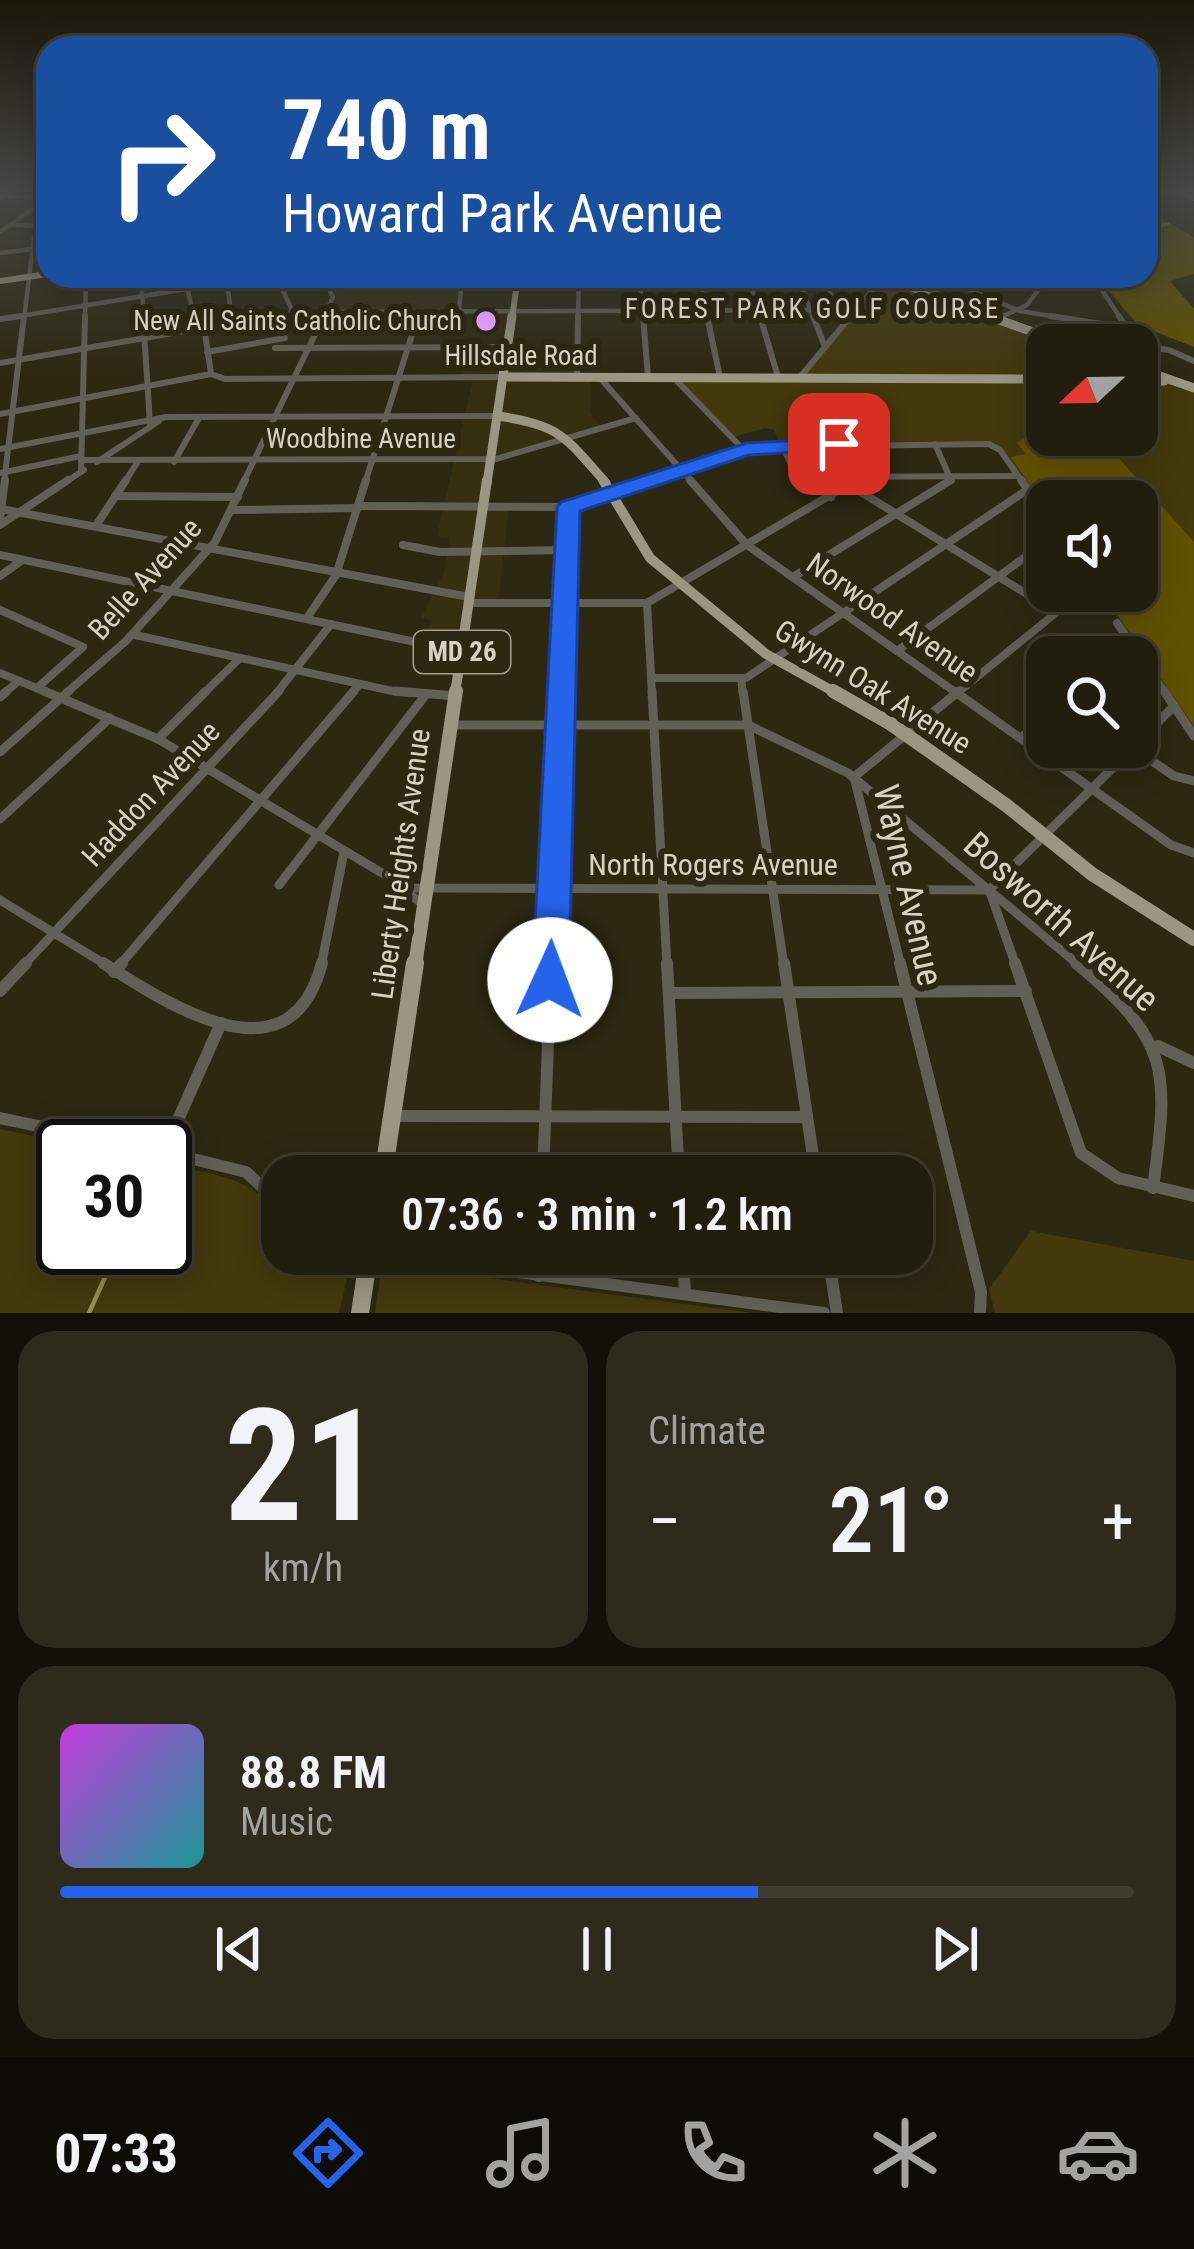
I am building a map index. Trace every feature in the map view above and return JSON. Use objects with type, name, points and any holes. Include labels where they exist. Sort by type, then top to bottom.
[{"type":"main road","points":[[0,281],[36,275]]},
{"type":"main road","name":"Liberty Heights Avenue","points":[[386,1155],[517,288]]},
{"type":"main road","points":[[905,288],[1026,330]]},
{"type":"main road","points":[[1158,375],[1177,382]]},
{"type":"main road","name":"Hillsdale Road","points":[[505,377],[1026,379]]},
{"type":"main road","points":[[1158,382],[1194,384]]},
{"type":"main road","name":"Gwynn Oak Avenue","points":[[498,416],[541,422],[567,439],[613,493],[645,552],[773,660],[905,734],[1092,874],[1194,939]]},
{"type":"main road","points":[[358,1308],[365,1275]]},
{"type":"street","points":[[0,517],[4,448],[14,411],[33,250]]},
{"type":"street","points":[[81,472],[86,288]]},
{"type":"street","points":[[0,517],[22,510],[153,422],[142,288]]},
{"type":"street","points":[[0,319],[191,288]]},
{"type":"street","points":[[228,288],[233,322]]},
{"type":"street","points":[[281,288],[293,312]]},
{"type":"street","points":[[326,312],[334,296],[330,288]]},
{"type":"street","points":[[458,331],[461,288]]},
{"type":"street","points":[[577,377],[579,288]]},
{"type":"street","points":[[640,288],[648,377]]},
{"type":"street","points":[[702,288],[720,377]]},
{"type":"street","points":[[752,288],[778,377]]},
{"type":"street","points":[[802,288],[825,347]]},
{"type":"street","points":[[829,288],[838,310]]},
{"type":"street","points":[[800,377],[872,288]]},
{"type":"street","points":[[928,296],[940,288]]},
{"type":"street","points":[[968,288],[1018,309],[1130,328],[1097,288]]},
{"type":"street","points":[[995,320],[1018,309],[1038,290],[1032,288]]},
{"type":"street","points":[[187,289],[212,374]]},
{"type":"street","points":[[0,363],[293,312],[856,310]]},
{"type":"street","points":[[307,619],[338,571],[419,311]]},
{"type":"street","name":"Belle Avenue","points":[[0,752],[134,634],[212,547],[326,312]]},
{"type":"street","points":[[364,332],[371,312]]},
{"type":"street","points":[[208,352],[285,338]]},
{"type":"street","points":[[1158,346],[1194,361]]},
{"type":"street","points":[[275,348],[509,347]]},
{"type":"street","name":"Hillsdale Road","points":[[0,414],[212,374],[225,379],[505,377]]},
{"type":"street","name":"Norwood Avenue","points":[[600,377],[748,545],[1171,844],[1194,853]]},
{"type":"street","points":[[673,377],[744,450]]},
{"type":"street","name":"Gwynn Oak Avenue","points":[[4,448],[200,418],[498,416]]},
{"type":"street","points":[[173,462],[200,418]]},
{"type":"street","name":"Woodbine Avenue","points":[[3,473],[81,458],[97,462],[491,460],[636,418]]},
{"type":"street","points":[[935,444],[950,476]]},
{"type":"street","points":[[232,510],[569,507],[744,450],[782,445],[989,444],[1000,450],[1026,487]]},
{"type":"street","points":[[782,445],[792,467],[831,497]]},
{"type":"street","points":[[97,524],[138,462]]},
{"type":"street","points":[[802,476],[1018,476]]},
{"type":"street","points":[[0,517],[22,510],[470,600],[647,603],[851,485],[858,476]]},
{"type":"street","points":[[793,578],[950,476]]},
{"type":"street","points":[[851,485],[1026,594]]},
{"type":"street","points":[[651,678],[741,678],[1026,491]]},
{"type":"street","points":[[115,496],[238,497]]},
{"type":"street","points":[[544,1155],[569,507]]},
{"type":"street","points":[[403,544],[433,551],[567,550]]},
{"type":"street","points":[[0,556],[432,645],[463,646]]},
{"type":"street","points":[[897,651],[1026,557]]},
{"type":"street","points":[[0,577],[23,560]]},
{"type":"street","points":[[647,603],[678,1155]]},
{"type":"street","points":[[0,610],[83,647],[37,688]]},
{"type":"street","name":"Wayne Avenue","points":[[980,1313],[981,1292],[854,777],[1056,612]]},
{"type":"street","points":[[1118,623],[1127,636]]},
{"type":"street","name":"Haddon Avenue","points":[[0,991],[299,670],[331,624]]},
{"type":"street","points":[[134,634],[360,684],[425,696],[456,696]]},
{"type":"street","points":[[158,740],[240,658]]},
{"type":"street","name":"North Rogers Avenue","points":[[0,673],[158,740],[398,885],[426,897],[554,889],[989,890]]},
{"type":"street","points":[[741,678],[813,1155]]},
{"type":"street","points":[[0,697],[19,681]]},
{"type":"street","points":[[1158,682],[1194,736]]},
{"type":"street","points":[[114,972],[360,684]]},
{"type":"street","points":[[279,885],[425,696]]},
{"type":"street","points":[[1158,722],[1174,706]]},
{"type":"street","points":[[0,819],[110,718]]},
{"type":"street","points":[[452,725],[748,725]]},
{"type":"street","name":"Bosworth Avenue","points":[[748,725],[854,777],[1116,996],[1156,1045],[1165,1092],[1153,1188]]},
{"type":"street","points":[[1021,738],[1026,734]]},
{"type":"street","points":[[1158,764],[1194,782]]},
{"type":"street","points":[[1113,768],[989,890],[1082,1153],[1099,1169],[1194,1196]]},
{"type":"street","points":[[0,900],[176,1008],[221,1023],[277,1025],[301,1011],[312,992],[344,852]]},
{"type":"street","points":[[398,885],[426,897]]},
{"type":"street","points":[[669,993],[1026,991]]},
{"type":"street","points":[[179,1119],[221,1023]]},
{"type":"street","points":[[1156,1045],[1194,1064]]},
{"type":"street","points":[[392,1116],[807,1117]]},
{"type":"street","points":[[0,1118],[36,1126]]},
{"type":"street","points":[[192,1157],[261,1179]]},
{"type":"street","points":[[532,1275],[824,1313]]},
{"type":"street","points":[[684,1275],[685,1295]]},
{"type":"street","points":[[831,1275],[837,1313]]},
{"type":"shaded area","points":[[1158,250],[1194,250],[1194,274],[1170,281],[1194,309],[1194,347],[1158,333],[1158,324],[1137,324],[1106,288],[1158,288]]},
{"type":"shaded area","points":[[333,288],[459,288],[456,310],[331,310],[337,295]]},
{"type":"shaded area","name":"FOREST PARK GOLF COURSE","points":[[876,288],[902,288],[997,321],[982,321],[988,326],[1026,333],[1026,456],[1158,456],[1158,376],[1194,389],[1194,730],[1158,677],[1158,636],[1130,636],[1113,612],[1158,612],[1158,480],[1026,480],[1026,488],[991,443],[780,443],[774,430],[765,428],[734,437],[678,380],[801,378]]},
{"type":"shaded area","points":[[513,346],[576,346],[575,375],[591,377],[590,413],[602,428],[491,460],[484,507],[509,507],[498,603],[463,603],[456,641],[423,639],[432,621],[421,618],[444,572],[450,537],[437,536],[472,383],[472,377],[462,377],[465,364],[508,360],[509,376]]},
{"type":"shaded area","points":[[1117,456],[1138,480],[1026,480],[1011,457]]},
{"type":"shaded area","points":[[1158,502],[1194,542],[1194,726],[1158,674],[1158,636],[1132,636],[1115,612],[1158,612]]},
{"type":"shaded area","points":[[0,1129],[36,1137],[36,1275],[192,1275],[192,1170],[228,1178],[261,1196],[261,1275],[348,1275],[339,1313],[0,1313]]},
{"type":"shaded area","points":[[1031,1231],[1194,1261],[1194,1313],[995,1313],[989,1289]]},
{"type":"shaded area","points":[[381,1275],[465,1275],[753,1313],[375,1313]]},
{"type":"waterway","points":[[89,1313],[106,1275]]},
{"type":"place","name":"New All Saints Catholic Church","points":[[486,321]]},
{"type":"district","name":"FOREST PARK GOLF COURSE","points":[[813,309]]},
{"type":"route","points":[[550,980],[569,507],[747,449],[839,444]]}]
